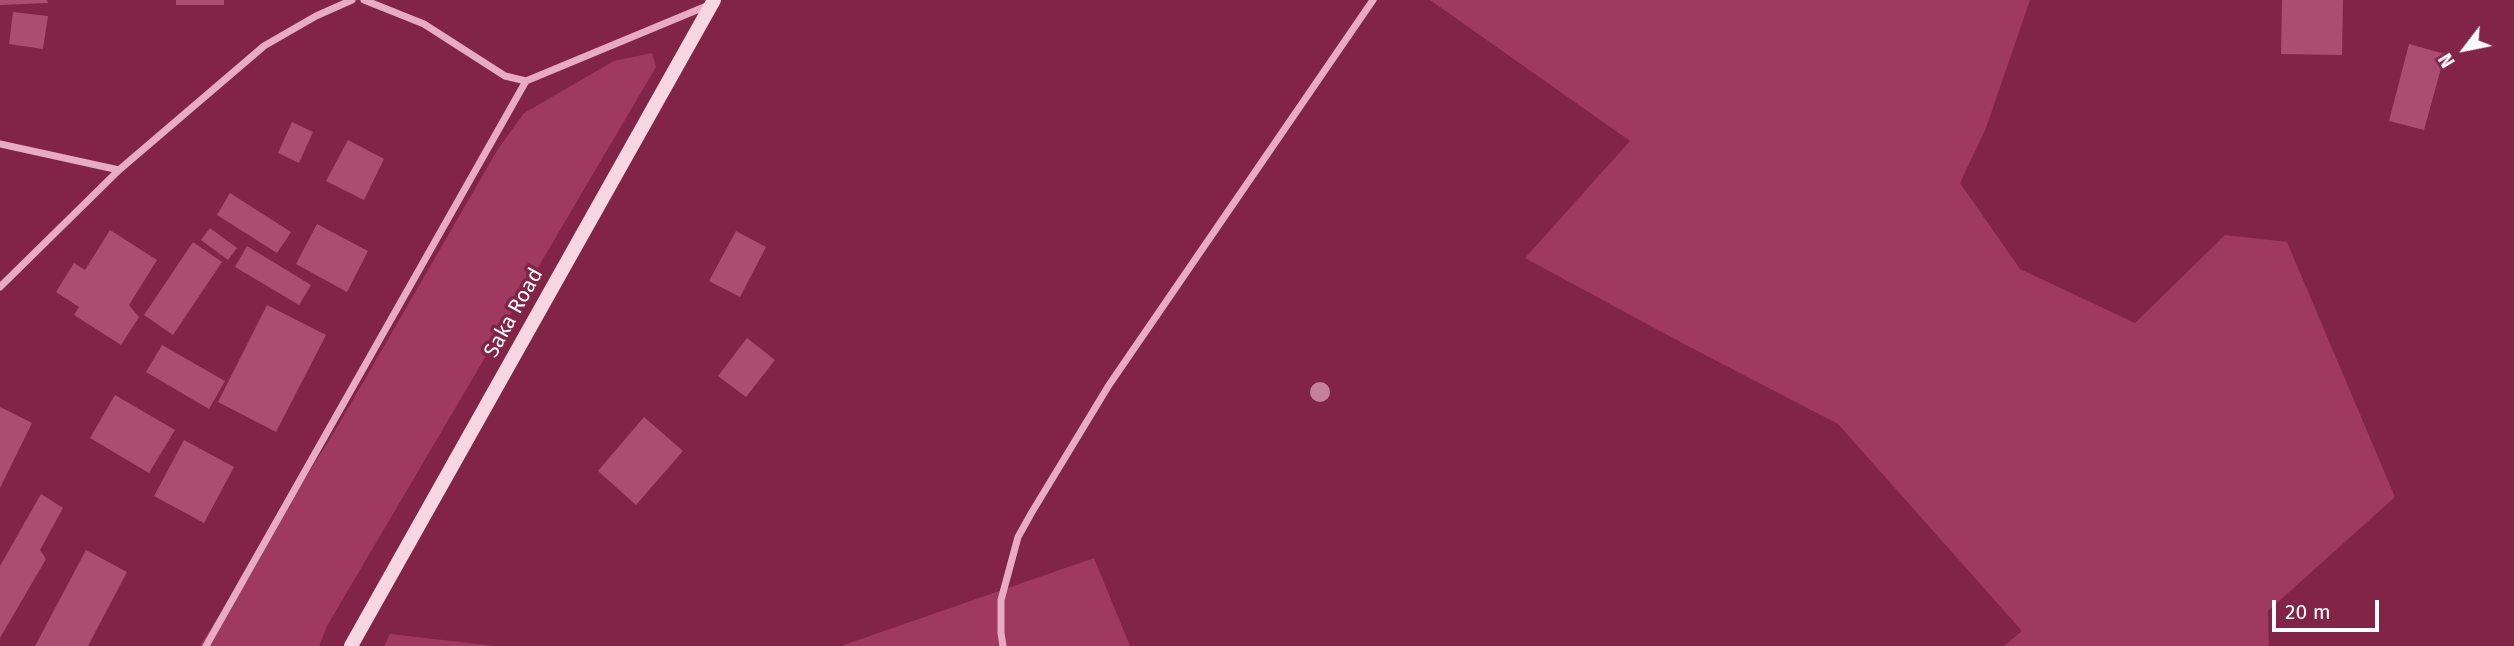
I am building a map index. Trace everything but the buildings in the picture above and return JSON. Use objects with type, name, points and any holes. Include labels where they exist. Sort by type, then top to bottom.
[{"type":"main road","name":"Saka Road","points":[[351,646],[713,2]]},
{"type":"street","points":[[0,287],[119,170],[264,46],[316,16],[352,0]]},
{"type":"street","points":[[364,0],[424,24],[505,76],[526,82]]},
{"type":"street","points":[[1003,646],[1001,600],[1018,537],[1027,521],[1109,385],[1373,0]]},
{"type":"street","points":[[206,646],[526,82],[713,2]]},
{"type":"street","points":[[0,144],[119,170]]},
{"type":"shaded area","points":[[1430,0],[2030,0],[1986,128],[1960,183],[2020,269],[2135,323],[2225,235],[2287,242],[2395,497],[2268,611],[2269,646],[2004,646],[2022,631],[1838,424],[1525,258],[1630,141]]},
{"type":"shaded area","points":[[652,53],[656,67],[327,626],[319,646],[200,646],[339,424],[498,149],[524,113],[614,61]]},
{"type":"shaded area","points":[[1094,558],[1130,646],[841,646]]},
{"type":"shaded area","points":[[390,634],[496,646],[384,646]]}]
